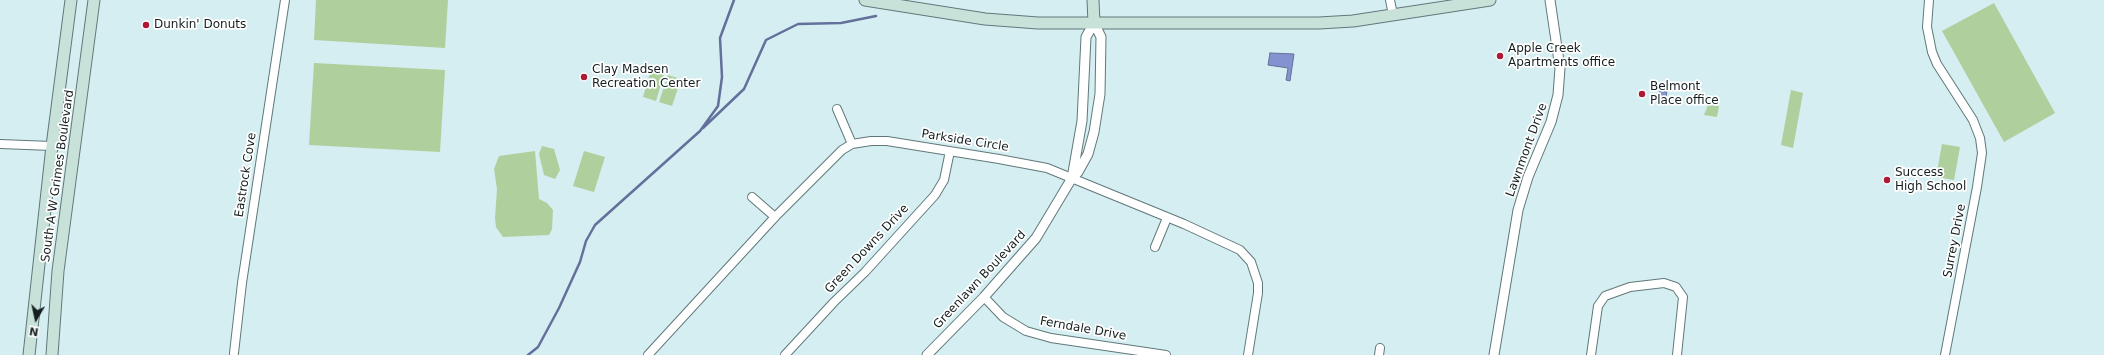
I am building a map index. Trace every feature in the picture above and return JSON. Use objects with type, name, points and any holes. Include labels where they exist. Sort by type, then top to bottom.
[{"type":"main road","name":"South A W Grimes Boulevard","points":[[29,355],[52,146],[71,0]]},
{"type":"main road","name":"South A W Grimes Boulevard","points":[[52,355],[58,271],[94,0]]},
{"type":"main road","points":[[865,0],[984,19],[1038,23],[1319,23],[1393,15],[1490,0]]},
{"type":"main road","name":"Greenlawn Boulevard","points":[[1093,0],[1094,23]]},
{"type":"street","name":"Eastrock Cove","points":[[234,353],[242,283],[285,0]]},
{"type":"street","points":[[1390,0],[1393,15]]},
{"type":"street","name":"Lawnmont Drive","points":[[1494,355],[1518,210],[1528,176],[1551,122],[1558,95],[1560,68],[1550,0]]},
{"type":"street","name":"Surrey Drive","points":[[1929,0],[1928,27],[1932,52],[1937,64],[1954,88],[1973,120],[1980,138],[1982,153],[1977,187],[1945,355]]},
{"type":"street","name":"Greenlawn Boulevard","points":[[1072,178],[1082,121],[1086,37],[1094,23]]},
{"type":"street","name":"Greenlawn Boulevard","points":[[927,355],[984,297],[1036,238],[1088,154],[1100,105],[1101,37],[1094,23]]},
{"type":"street","points":[[837,109],[852,144]]},
{"type":"street","name":"Parkside Circle","points":[[648,355],[774,218],[842,150],[852,144],[871,141],[887,141],[1035,165],[1072,178],[1231,244],[1240,250],[1251,262],[1257,278],[1258,293],[1248,355]]},
{"type":"street","points":[[0,144],[52,146]]},
{"type":"street","name":"Green Downs Drive","points":[[785,355],[834,302],[865,272],[935,195],[944,180],[950,152]]},
{"type":"street","points":[[752,197],[774,218]]},
{"type":"street","points":[[1155,247],[1167,218]]},
{"type":"street","points":[[1591,355],[1598,306],[1605,296],[1630,287],[1664,282],[1676,286],[1683,297],[1677,355]]},
{"type":"street","name":"Ferndale Drive","points":[[984,297],[1003,317],[1026,331],[1051,338],[1166,355]]},
{"type":"green space","points":[[316,0],[448,0],[445,48],[314,40]]},
{"type":"green space","points":[[1994,3],[2055,113],[2004,142],[1942,31]]},
{"type":"green space","points":[[314,63],[445,70],[440,152],[309,145]]},
{"type":"green space","points":[[651,70],[664,74],[656,101],[643,97]]},
{"type":"green space","points":[[668,75],[681,79],[672,106],[659,102]]},
{"type":"green space","points":[[1791,90],[1803,93],[1793,148],[1781,145]]},
{"type":"green space","points":[[1708,105],[1719,106],[1717,117],[1704,115]]},
{"type":"green space","points":[[1942,144],[1960,147],[1954,180],[1936,177]]},
{"type":"green space","points":[[542,146],[554,149],[560,170],[555,179],[544,175],[539,154]]},
{"type":"green space","points":[[535,151],[539,199],[547,203],[553,210],[552,229],[549,235],[503,237],[496,227],[495,218],[497,189],[494,169],[499,156]]},
{"type":"green space","points":[[584,151],[605,157],[594,192],[573,186]]},
{"type":"water","points":[[1270,53],[1294,54],[1290,81],[1286,80],[1288,68],[1268,65]]},
{"type":"water","points":[[1660,90],[1667,91],[1665,105],[1658,104]]},
{"type":"waterway","points":[[528,355],[538,347],[559,308],[580,262],[586,241],[595,225],[700,131],[718,106],[722,77],[720,38],[734,0]]},
{"type":"waterway","points":[[703,128],[744,89],[766,40],[798,24],[841,23],[876,16]]},
{"type":"place","name":"Dunkin' Donuts","points":[[146,25]]},
{"type":"place","name":"Apple Creek Apartments office","points":[[1500,56]]},
{"type":"place","name":"Clay Madsen Recreation Center","points":[[584,77]]},
{"type":"place","name":"Belmont Place office","points":[[1642,94]]},
{"type":"place","name":"Success High School","points":[[1887,180]]}]
